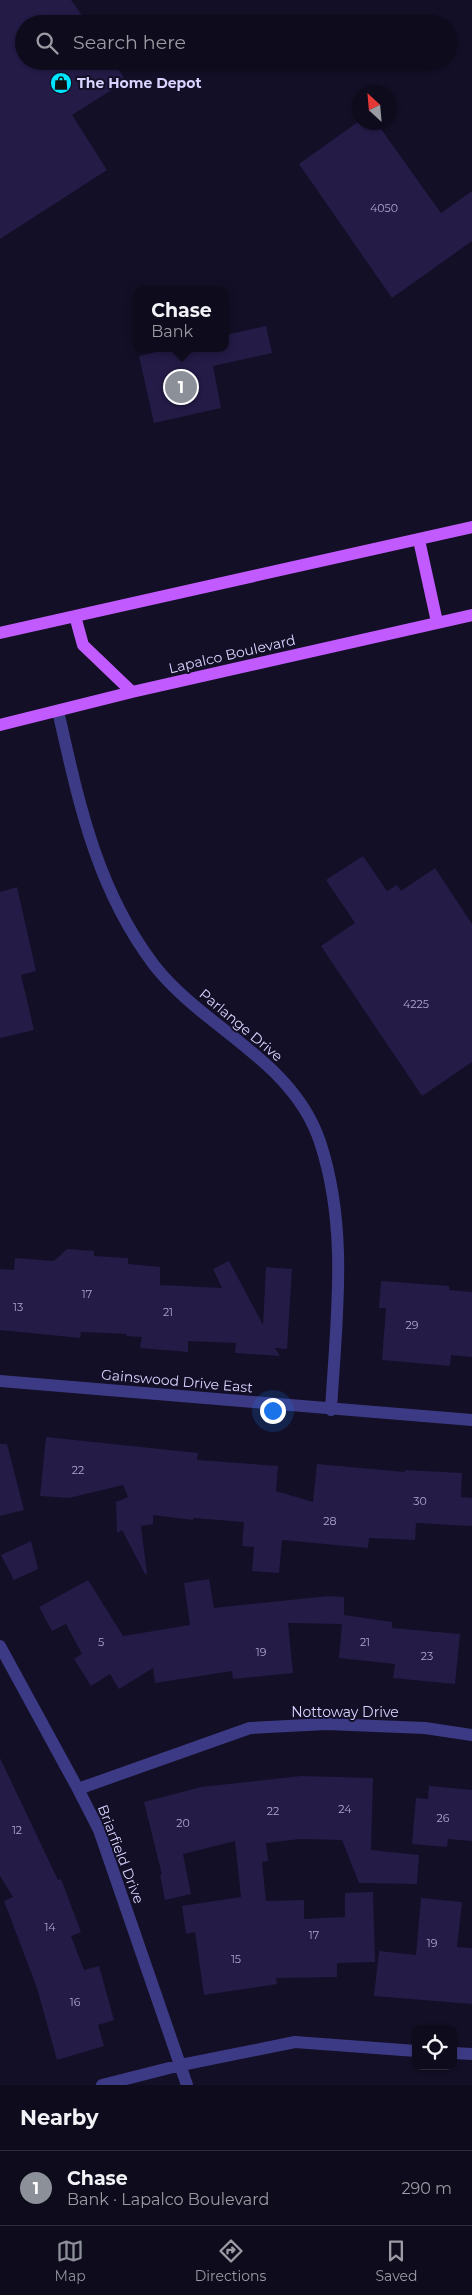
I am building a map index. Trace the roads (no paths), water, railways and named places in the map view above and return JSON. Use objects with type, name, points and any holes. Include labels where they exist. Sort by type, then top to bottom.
[{"type":"main road","points":[[0,633],[472,527]]},
{"type":"main road","points":[[419,540],[437,622]]},
{"type":"main road","name":"Lapalco Boulevard","points":[[0,725],[132,692],[472,615]]},
{"type":"main road","points":[[75,616],[83,645],[132,692]]},
{"type":"street","name":"Parlange Drive","points":[[58,711],[80,807],[100,869],[124,918],[155,966],[185,997],[252,1051],[283,1081],[306,1112],[320,1141],[334,1195],[339,1272],[331,1410]]},
{"type":"street","name":"Gainswood Drive East","points":[[0,1381],[331,1410],[472,1420]]},
{"type":"street","name":"Briarfield Drive","points":[[0,1646],[99,1830],[187,2085]]},
{"type":"street","name":"Nottoway Drive","points":[[78,1788],[250,1728],[326,1724],[425,1728],[472,1735]]},
{"type":"street","points":[[102,2085],[181,2065],[295,2042],[412,2051]]},
{"type":"street","points":[[457,2053],[472,2054]]},
{"type":"place","name":"The Home Depot","points":[[61,83]]},
{"type":"place","name":"Chase","points":[[181,387]]}]
